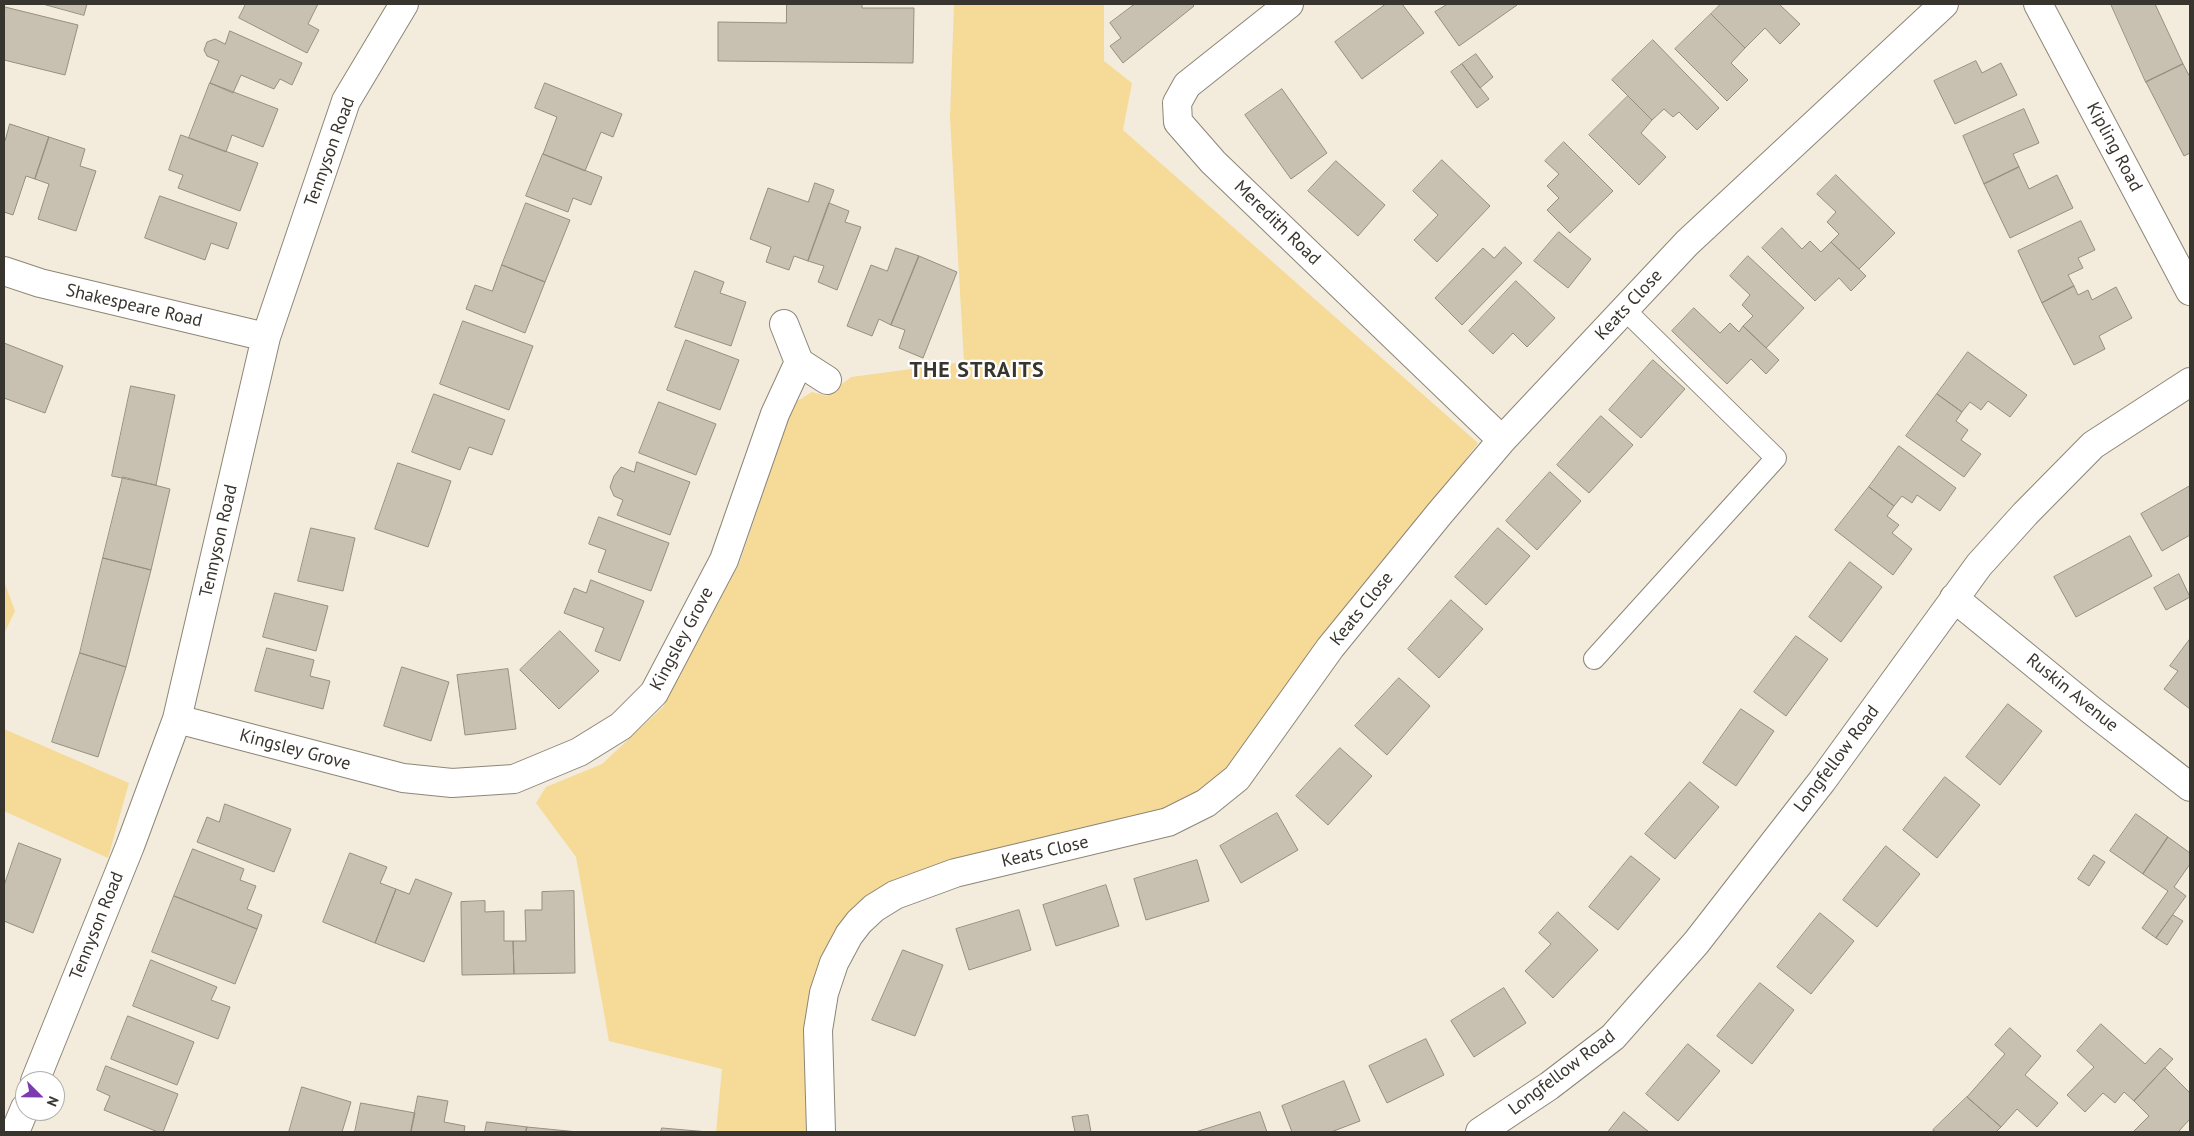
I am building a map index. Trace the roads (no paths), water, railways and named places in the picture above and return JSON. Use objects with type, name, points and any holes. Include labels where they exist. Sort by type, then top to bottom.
[{"type":"street","name":"Tennyson Road","points":[[39,1071],[130,846],[177,719],[266,338],[346,101],[404,4]]},
{"type":"street","name":"Meredith Road","points":[[1290,4],[1187,85],[1177,103],[1178,122],[1214,162],[1502,440]]},
{"type":"street","name":"Keats Close","points":[[821,1132],[818,1030],[824,993],[834,963],[849,935],[859,922],[874,908],[895,894],[955,873],[1168,822],[1206,803],[1237,778],[1330,648],[1502,440],[1687,243],[1944,4]]},
{"type":"street","name":"Kipling Road","points":[[2038,4],[2190,291]]},
{"type":"street","name":"Shakespeare Road","points":[[4,271],[40,284],[266,338]]},
{"type":"street","points":[[784,324],[800,362],[827,380]]},
{"type":"street","name":"Kingsley Grove","points":[[177,719],[403,778],[452,783],[514,779],[579,752],[621,726],[654,693],[724,560],[775,414],[800,362]]},
{"type":"street","name":"Longfellow Road","points":[[1480,1132],[1549,1086],[1619,1030],[1696,943],[1822,781],[1979,566],[2025,514],[2093,445],[2190,382]]},
{"type":"street","name":"Ruskin Avenue","points":[[1954,598],[2091,710],[2190,787]]},
{"type":"lane","points":[[1594,659],[1776,458],[1625,310]]},
{"type":"district","name":"THE STRAITS","points":[[977,371]]}]
